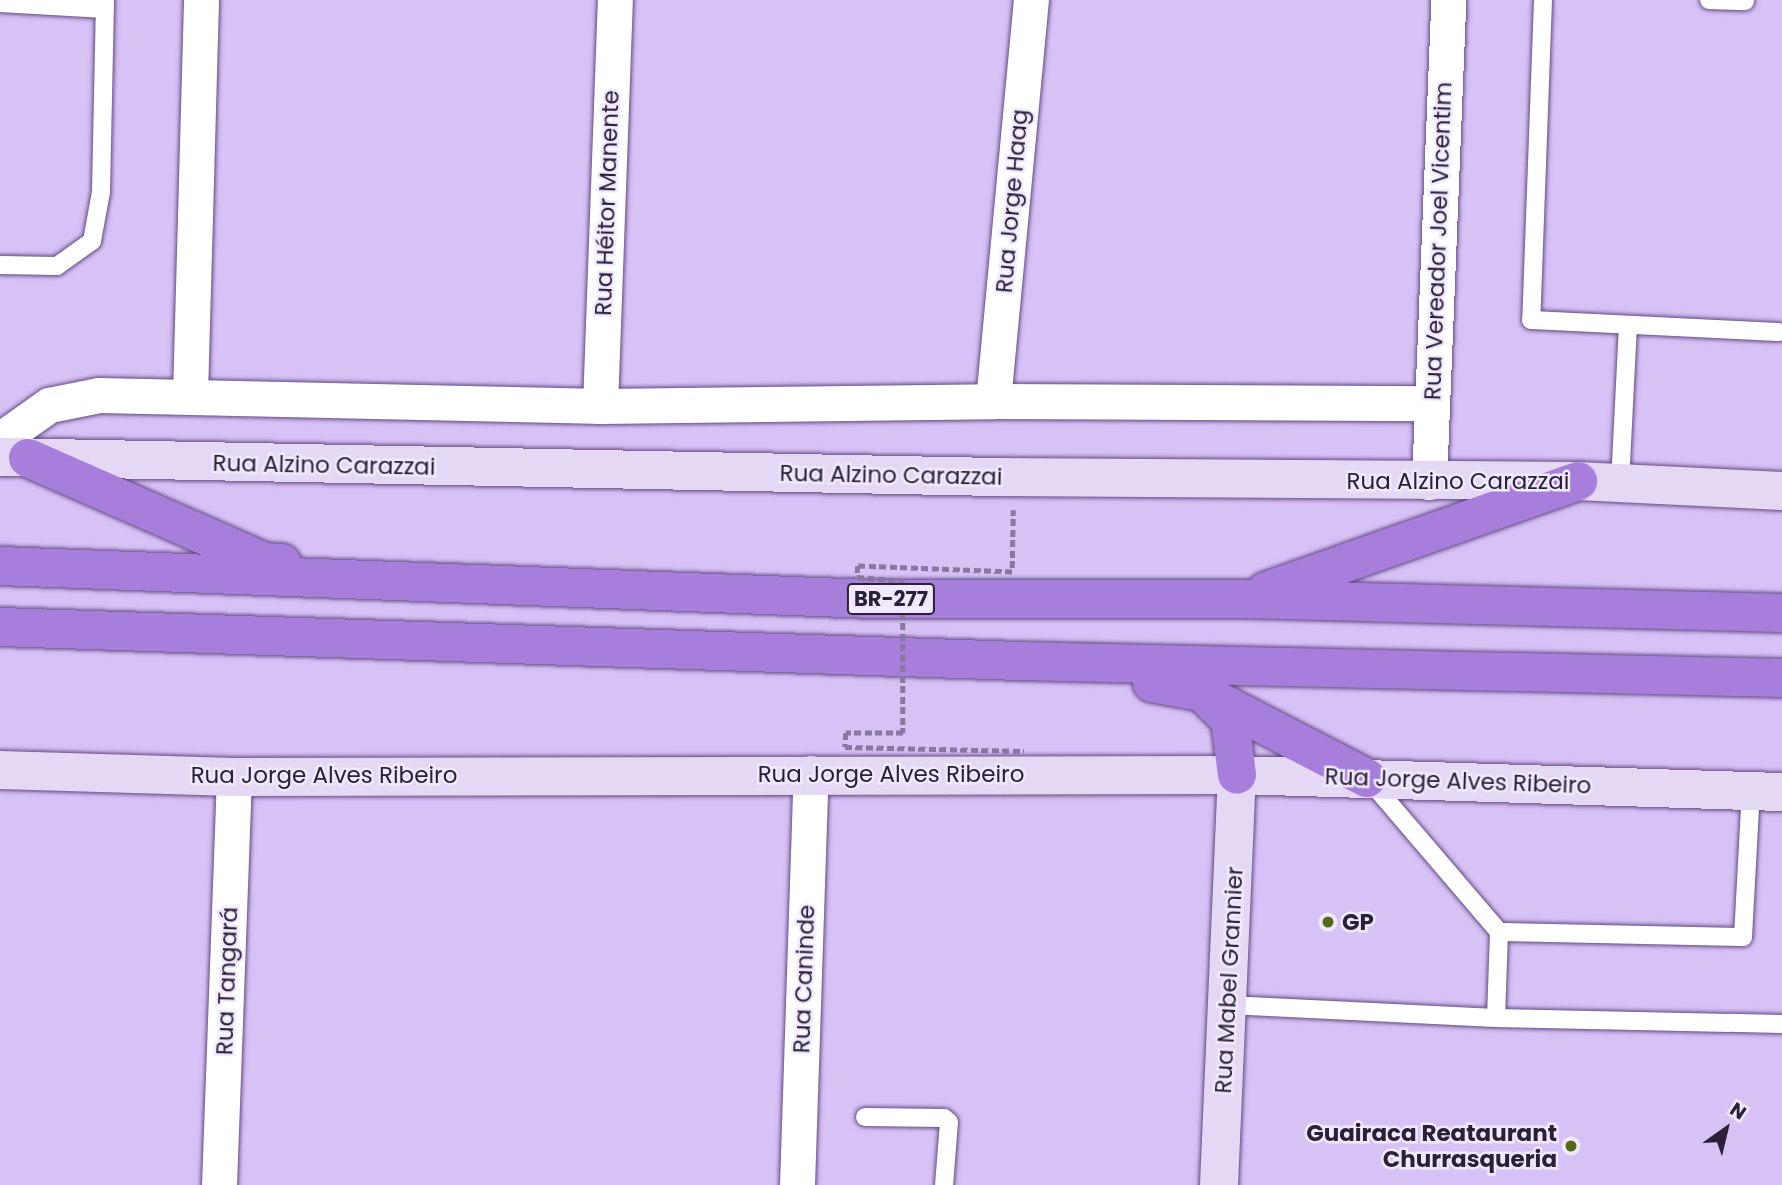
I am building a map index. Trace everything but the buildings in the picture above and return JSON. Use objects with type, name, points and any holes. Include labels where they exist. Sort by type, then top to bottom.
[{"type":"highway","points":[[9,455],[265,562],[698,570],[870,599]]},
{"type":"highway","points":[[1244,599],[1578,481]]},
{"type":"highway","name":"BR-277","points":[[0,566],[870,599],[1244,599],[1782,613]]},
{"type":"highway","points":[[0,626],[1018,661],[1782,678]]},
{"type":"highway","points":[[1018,661],[1201,692],[1367,778]]},
{"type":"highway","points":[[1201,692],[1230,720],[1237,775]]},
{"type":"main road","name":"Rua Alzino Carazzai","points":[[9,455],[1014,477],[1578,481],[1782,491]]},
{"type":"main road","name":"Rua Jorge Alves Ribeiro","points":[[0,770],[234,777],[810,773],[1237,775],[1767,792]]},
{"type":"main road","name":"Rua Mabel Grannier","points":[[1219,1185],[1237,775]]},
{"type":"street","points":[[190,395],[201,0]]},
{"type":"street","name":"Rua Héitor Manente","points":[[600,406],[615,0]]},
{"type":"street","name":"Rua Jorge Haag","points":[[993,401],[1031,0]]},
{"type":"street","name":"Rua Vereador Joel Vicentim","points":[[1429,482],[1448,0]]},
{"type":"street","points":[[9,455],[8,434],[49,405],[99,395],[600,406],[993,401],[1432,403]]},
{"type":"street","name":"Rua Caninde","points":[[797,1185],[810,773]]},
{"type":"street","name":"Rua Tangará","points":[[219,1185],[234,777]]},
{"type":"lane","points":[[1543,0],[1531,320],[1779,332]]},
{"type":"lane","points":[[1709,0],[1745,1]]},
{"type":"lane","points":[[0,3],[105,4],[101,192],[92,241],[57,266],[0,265]]},
{"type":"lane","points":[[1620,483],[1628,325]]},
{"type":"lane","points":[[1367,778],[1499,932],[1496,1018]]},
{"type":"lane","points":[[1499,932],[1743,937],[1767,792]]},
{"type":"lane","points":[[1228,1005],[1496,1018],[1782,1024]]},
{"type":"lane","points":[[865,1117],[944,1118],[949,1122],[944,1185]]},
{"type":"path","points":[[1014,477],[1012,572],[858,566],[857,577],[903,580],[903,733],[846,733],[845,747],[1024,751]]},
{"type":"place","name":"GP","points":[[1328,922]]},
{"type":"place","name":"Guairaca Reataurant Churrasqueria","points":[[1571,1146]]}]
